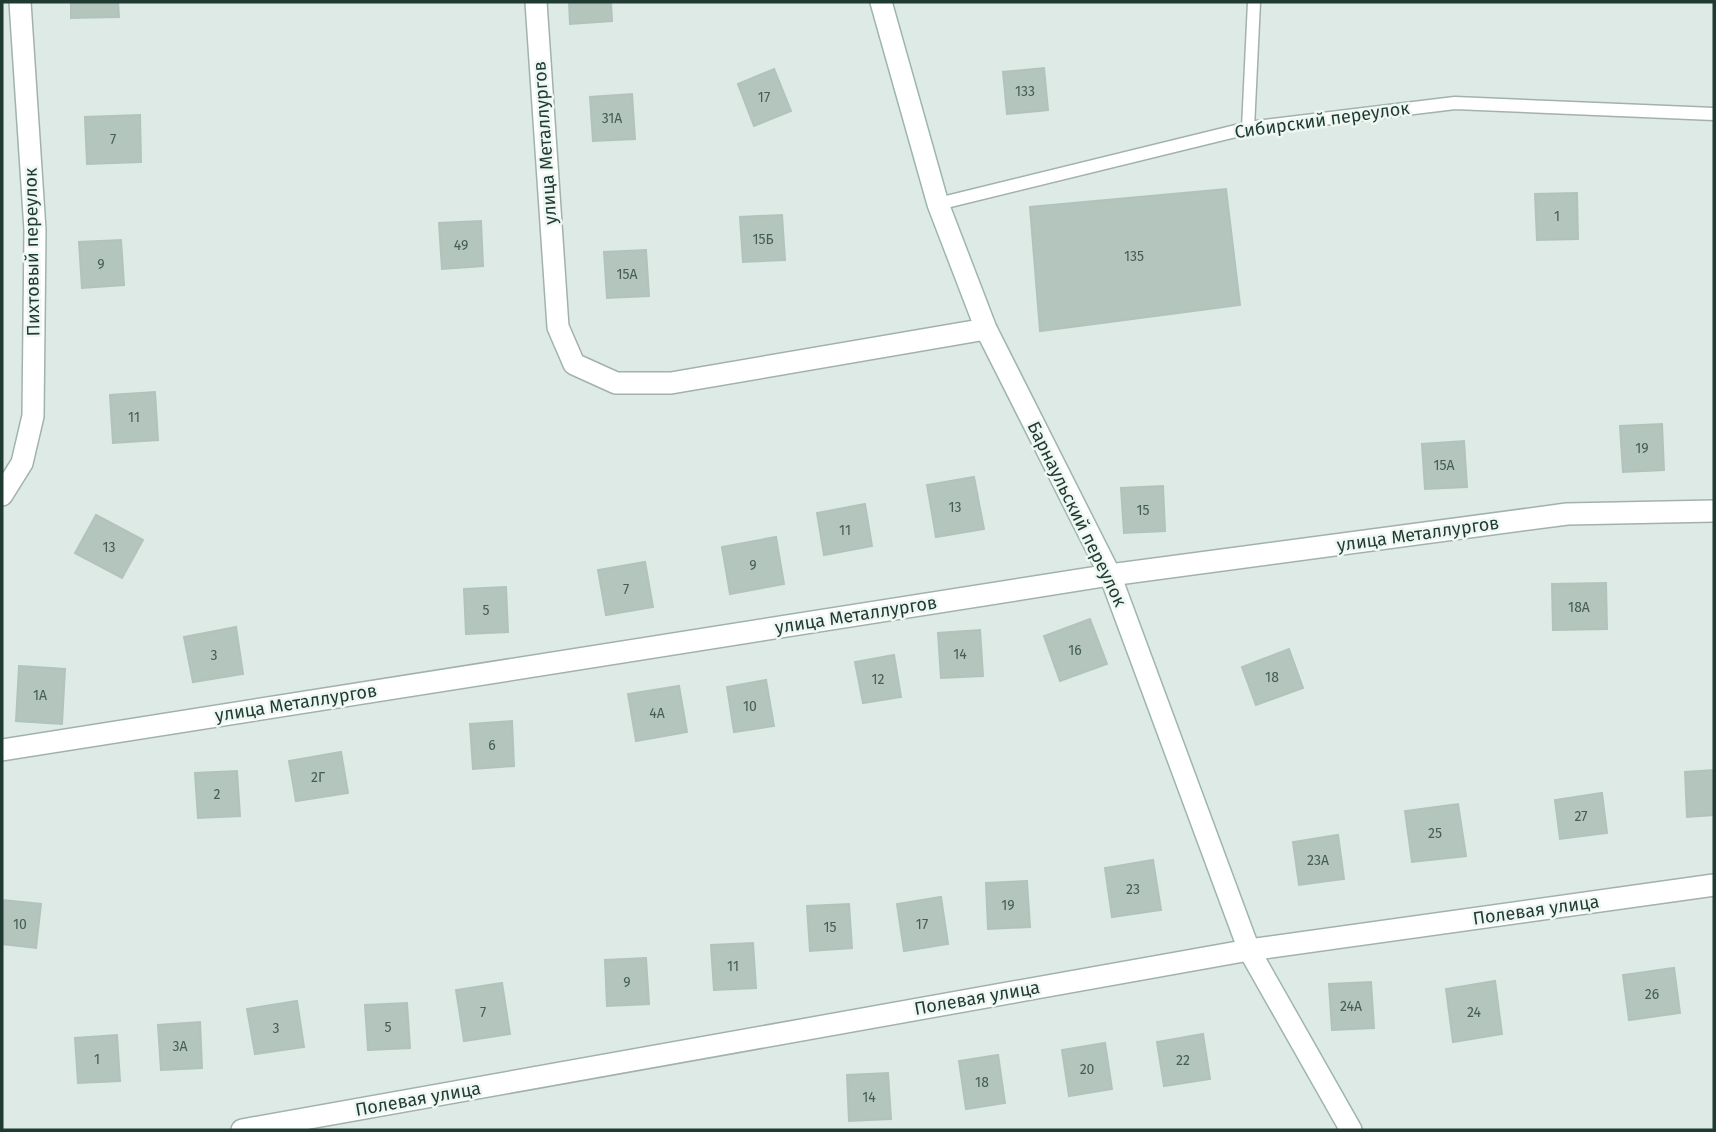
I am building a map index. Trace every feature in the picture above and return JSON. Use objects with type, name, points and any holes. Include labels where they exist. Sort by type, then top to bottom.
[{"type":"street","name":"Пихтовый переулок","points":[[2,495],[22,463],[33,416],[34,230],[20,2]]},
{"type":"street","name":"улица Металлургов","points":[[536,2],[558,327],[574,364],[616,383],[671,383],[986,329]]},
{"type":"street","name":"Барнаульский переулок","points":[[881,2],[938,204],[986,329],[1110,575],[1249,950],[1351,1130]]},
{"type":"street","name":"улица Металлургов","points":[[2,750],[1110,575],[1567,514],[1714,511]]},
{"type":"street","name":"Полевая улица","points":[[242,1130],[1249,950],[1714,885]]},
{"type":"lane","points":[[1248,128],[1254,2]]},
{"type":"lane","name":"Сибирский переулок","points":[[938,204],[1248,128],[1455,103],[1714,114]]},
{"type":"building","points":[[71,2],[118,2],[119,17],[71,18]]},
{"type":"building","points":[[569,2],[611,2],[612,21],[570,24]]},
{"type":"building","points":[[1044,68],[1048,110],[1007,114],[1003,72]]},
{"type":"building","points":[[774,69],[791,111],[754,126],[738,84]]},
{"type":"building","points":[[632,94],[635,139],[593,141],[590,97]]},
{"type":"building","points":[[140,115],[141,162],[87,164],[85,117]]},
{"type":"building","points":[[1226,189],[1240,305],[1040,331],[1030,207]]},
{"type":"building","points":[[1577,193],[1578,239],[1537,240],[1535,194]]},
{"type":"building","points":[[782,215],[785,260],[743,262],[740,217]]},
{"type":"building","points":[[481,221],[483,266],[442,269],[439,223]]},
{"type":"building","points":[[121,240],[124,285],[82,288],[79,242]]},
{"type":"building","points":[[646,250],[649,296],[607,298],[604,252]]},
{"type":"building","points":[[155,392],[158,440],[113,443],[110,395]]},
{"type":"building","points":[[1662,424],[1664,470],[1623,472],[1620,426]]},
{"type":"building","points":[[1464,441],[1467,487],[1425,489],[1422,444]]},
{"type":"building","points":[[974,477],[984,529],[936,537],[927,485]]},
{"type":"building","points":[[1163,486],[1165,531],[1124,533],[1121,488]]},
{"type":"building","points":[[865,504],[872,546],[824,555],[817,513]]},
{"type":"building","points":[[96,515],[143,540],[122,578],[75,553]]},
{"type":"building","points":[[776,537],[784,584],[730,594],[722,547]]},
{"type":"building","points":[[645,562],[653,607],[606,615],[598,570]]},
{"type":"building","points":[[1606,583],[1607,629],[1553,630],[1552,584]]},
{"type":"building","points":[[506,587],[508,632],[466,634],[464,589]]},
{"type":"building","points":[[1090,619],[1107,664],[1060,681],[1044,636]]},
{"type":"building","points":[[236,627],[243,674],[193,682],[184,637]]},
{"type":"building","points":[[980,630],[983,676],[941,678],[938,633]]},
{"type":"building","points":[[1289,649],[1303,688],[1256,705],[1242,667]]},
{"type":"building","points":[[894,655],[901,697],[863,703],[855,662]]},
{"type":"building","points":[[19,666],[65,669],[62,724],[16,721]]},
{"type":"building","points":[[766,680],[774,726],[734,732],[727,687]]},
{"type":"building","points":[[679,686],[687,732],[636,741],[628,694]]},
{"type":"building","points":[[512,721],[514,766],[473,769],[470,724]]},
{"type":"building","points":[[341,752],[348,793],[296,801],[289,761]]},
{"type":"building","points":[[1714,770],[1714,815],[1687,817],[1685,772]]},
{"type":"building","points":[[237,771],[240,816],[198,818],[195,773]]},
{"type":"building","points":[[1602,793],[1607,833],[1560,839],[1555,800]]},
{"type":"building","points":[[1458,804],[1466,856],[1412,862],[1405,811]]},
{"type":"building","points":[[1338,835],[1344,879],[1299,885],[1293,842]]},
{"type":"building","points":[[1153,860],[1161,910],[1112,917],[1105,868]]},
{"type":"building","points":[[1027,881],[1030,927],[988,929],[986,883]]},
{"type":"building","points":[[941,897],[948,944],[904,951],[897,904]]},
{"type":"building","points":[[2,900],[41,904],[36,948],[2,944]]},
{"type":"building","points":[[849,904],[852,948],[810,951],[807,906]]},
{"type":"building","points":[[753,943],[756,988],[714,990],[711,945]]},
{"type":"building","points":[[646,958],[649,1004],[607,1006],[605,960]]},
{"type":"building","points":[[1674,968],[1680,1013],[1629,1020],[1623,975]]},
{"type":"building","points":[[1495,981],[1502,1034],[1453,1042],[1446,989]]},
{"type":"building","points":[[1371,982],[1374,1028],[1332,1030],[1329,984]]},
{"type":"building","points":[[502,983],[510,1034],[464,1041],[456,990]]},
{"type":"building","points":[[297,1001],[304,1047],[255,1054],[247,1009]]},
{"type":"building","points":[[407,1003],[410,1048],[368,1050],[365,1005]]},
{"type":"building","points":[[200,1022],[202,1068],[161,1070],[158,1025]]},
{"type":"building","points":[[1203,1034],[1210,1079],[1164,1086],[1157,1042]]},
{"type":"building","points":[[117,1035],[120,1081],[78,1083],[75,1038]]},
{"type":"building","points":[[1105,1043],[1112,1089],[1069,1096],[1062,1050]]},
{"type":"building","points":[[998,1055],[1005,1103],[966,1109],[959,1061]]},
{"type":"building","points":[[888,1073],[891,1119],[849,1121],[847,1075]]}]
